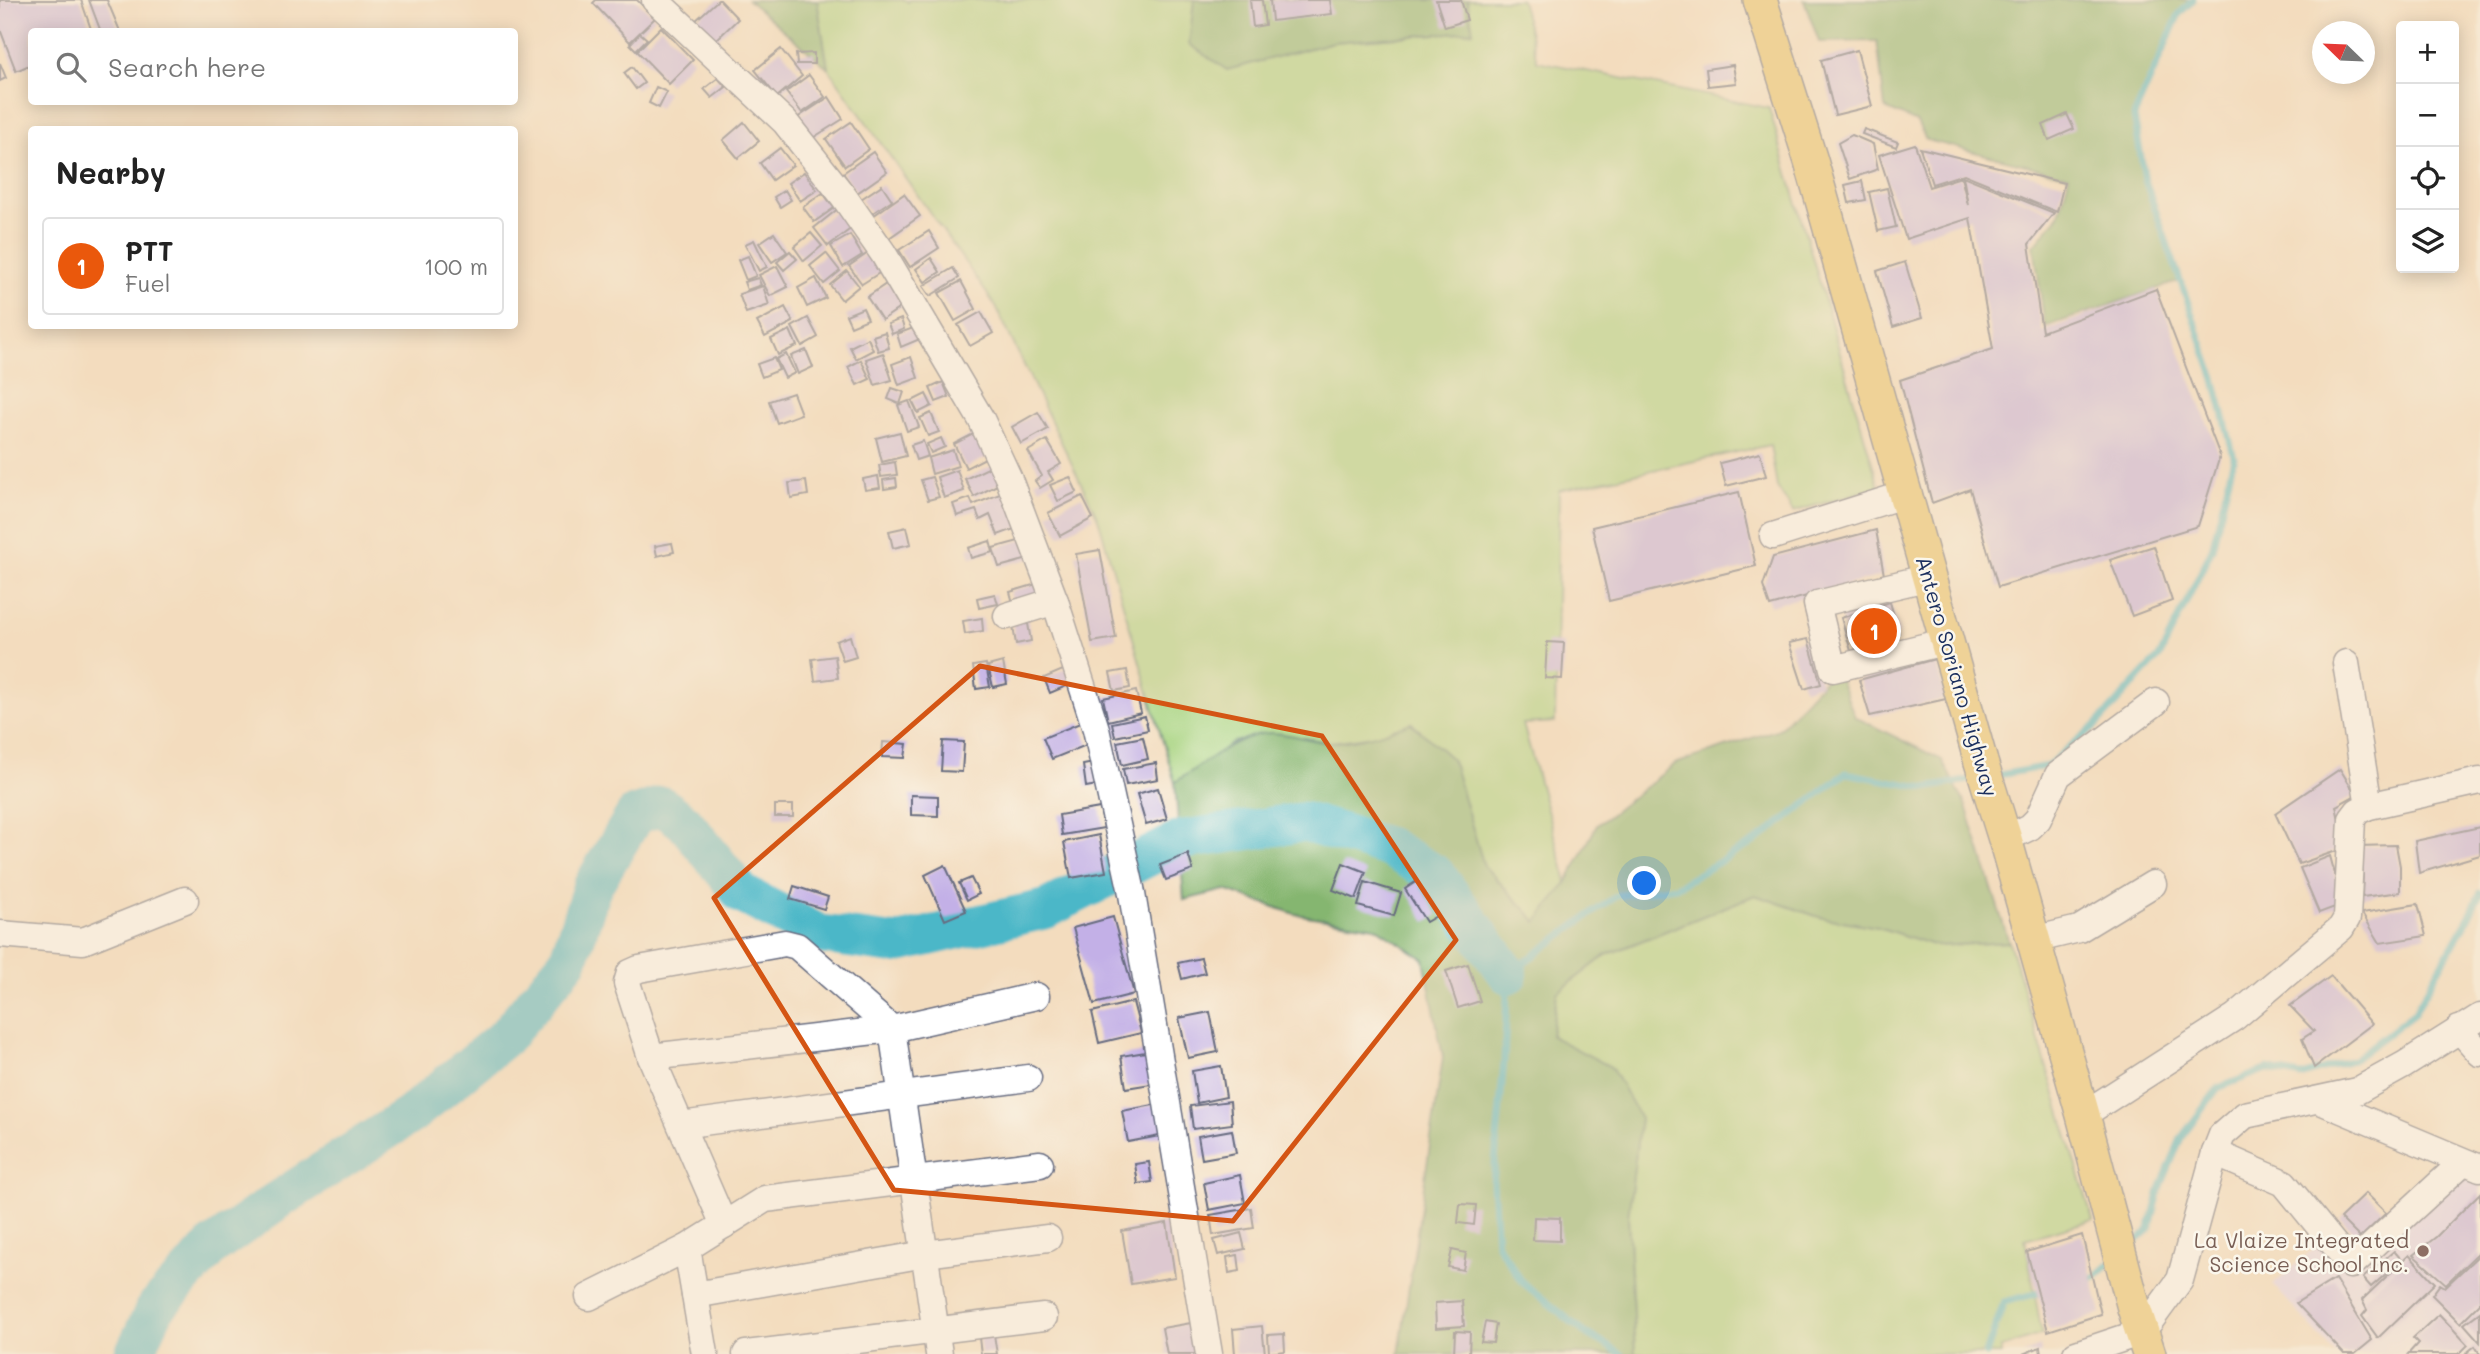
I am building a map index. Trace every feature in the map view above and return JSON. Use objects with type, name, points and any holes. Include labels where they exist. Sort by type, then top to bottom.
[{"type":"main road","name":"Antero Soriano Highway","points":[[1760,0],[1811,162],[1930,576],[2145,1343]]},
{"type":"street","points":[[655,0],[785,122],[844,197],[883,253],[981,419],[1008,477],[1055,601],[1096,729],[1131,888],[1209,1354]]},
{"type":"street","points":[[1773,536],[1906,494]]},
{"type":"street","points":[[1930,576],[1817,604],[1833,669],[1948,641]]},
{"type":"street","points":[[1007,616],[1055,601]]},
{"type":"street","points":[[2346,663],[2369,806]]},
{"type":"street","points":[[2005,839],[2030,827],[2038,819],[2058,775],[2156,702]]},
{"type":"street","points":[[2083,1115],[2235,1017],[2341,928],[2347,918],[2352,819],[2358,811],[2369,806],[2480,781]]},
{"type":"street","points":[[2033,940],[2078,929],[2153,884]]},
{"type":"street","points":[[0,934],[83,941],[185,900]]},
{"type":"street","points":[[724,1225],[651,1057],[627,983],[630,973],[639,969],[785,943],[797,946],[892,1030],[938,1342]]},
{"type":"street","points":[[651,1057],[892,1030],[1036,996]]},
{"type":"street","points":[[2076,1354],[2145,1343],[2180,1280],[2222,1135],[2245,1115],[2357,1091],[2470,1023],[2480,1053]]},
{"type":"street","points":[[681,1125],[1028,1078]]},
{"type":"street","points":[[2215,1153],[2284,1183],[2351,1265],[2471,1166],[2318,1100]]},
{"type":"street","points":[[589,1297],[687,1248],[765,1199],[1040,1164]]},
{"type":"street","points":[[695,1295],[925,1254],[1048,1238]]},
{"type":"street","points":[[687,1248],[705,1354]]},
{"type":"street","points":[[746,1354],[938,1342],[1044,1317]]},
{"type":"highlighted area","points":[[980,666],[1322,736],[1456,940],[1233,1221],[894,1190],[714,898]]},
{"type":"shaded area","name":"La Vlaize Integrated Science School Inc.","points":[[2462,1163],[2480,1168],[2480,1354],[2336,1354],[2273,1285],[2327,1237],[2350,1265]]},
{"type":"green space","points":[[748,0],[817,0],[828,68]]},
{"type":"green space","points":[[817,0],[1194,0],[1190,44],[1227,70],[1333,42],[1473,31],[1467,0],[1521,0],[1537,61],[1769,108],[1879,487],[1793,512],[1777,487],[1770,445],[1559,490],[1555,722],[1523,724],[1567,882],[1537,922],[1484,866],[1412,723],[1374,736],[1330,742],[1269,733],[1234,742],[1175,783],[1098,518],[995,305],[828,68]]},
{"type":"green space","points":[[1194,0],[1467,0],[1473,31],[1333,42],[1227,70],[1189,44]]},
{"type":"green space","points":[[1804,0],[2193,0],[2179,15],[2134,116],[2145,180],[2180,281],[2045,327],[2034,246],[2059,215],[2069,176],[1926,140],[1917,122],[1885,108],[1877,41],[1819,42]]},
{"type":"green space","points":[[1834,664],[1855,717],[1942,760],[1966,806],[2009,942],[1936,946],[1878,927],[1819,917],[1755,895],[1606,955],[1557,993],[1551,1036],[1611,1067],[1640,1118],[1628,1217],[1635,1354],[1399,1354],[1443,1057],[1424,959],[1375,927],[1295,914],[1225,890],[1184,900],[1175,782],[1232,745],[1256,735],[1276,733],[1339,742],[1370,736],[1411,723],[1452,759],[1484,866],[1537,922],[1567,882],[1597,825],[1675,764],[1779,729],[1821,684]]},
{"type":"green space","points":[[1755,895],[1819,917],[1878,927],[1936,946],[2009,942],[2093,1220],[2025,1239],[2042,1334],[2001,1348],[2001,1354],[1635,1354],[1628,1217],[1640,1118],[1551,1036],[1557,993],[1606,955]]},
{"type":"building","points":[[0,0],[81,0],[91,28],[28,28],[28,66],[16,71],[0,29]]},
{"type":"building","points":[[89,0],[107,0],[119,28],[100,28]]},
{"type":"building","points":[[596,0],[637,0],[655,18],[630,42],[593,3]]},
{"type":"building","points":[[718,0],[738,19],[714,42],[695,21]]},
{"type":"building","points":[[1250,0],[1262,0],[1265,25],[1253,27]]},
{"type":"building","points":[[1270,0],[1330,0],[1332,14],[1272,21]]},
{"type":"building","points":[[1436,0],[1461,0],[1467,20],[1445,27]]},
{"type":"building","points":[[661,27],[693,60],[669,84],[637,51]]},
{"type":"building","points":[[640,33],[647,39],[636,50],[630,44]]},
{"type":"building","points":[[781,49],[802,76],[777,97],[755,70]]},
{"type":"building","points":[[1857,50],[1872,106],[1835,115],[1821,60]]},
{"type":"building","points":[[814,53],[814,64],[797,64],[796,54]]},
{"type":"building","points":[[0,63],[6,78],[0,81]]},
{"type":"building","points":[[1733,65],[1736,83],[1708,86],[1706,69]]},
{"type":"building","points":[[632,67],[644,83],[636,89],[624,73]]},
{"type":"building","points":[[809,75],[825,97],[802,113],[786,92]]},
{"type":"building","points":[[718,78],[726,87],[712,98],[704,89]]},
{"type":"building","points":[[656,87],[667,92],[659,108],[649,103]]},
{"type":"building","points":[[829,97],[843,119],[811,139],[797,118]]},
{"type":"building","points":[[2067,114],[2074,129],[2049,140],[2043,125]]},
{"type":"building","points":[[744,122],[759,141],[738,158],[723,140]]},
{"type":"building","points":[[851,122],[869,149],[845,166],[826,139]]},
{"type":"building","points":[[1864,129],[1898,142],[1896,147],[1862,134]]},
{"type":"building","points":[[1852,135],[1873,144],[1878,169],[1850,179],[1838,143]]},
{"type":"building","points":[[1915,144],[1929,187],[1961,177],[1968,205],[1963,176],[2054,213],[2029,244],[2042,332],[2156,289],[2220,456],[2198,526],[1998,587],[1970,489],[1932,503],[1900,380],[1993,349],[1970,218],[1906,239],[1879,155]]},
{"type":"building","points":[[780,148],[793,165],[772,180],[760,163]]},
{"type":"building","points":[[1920,148],[2064,183],[2057,212],[1964,174],[1932,184]]},
{"type":"building","points":[[873,152],[887,172],[857,193],[843,173]]},
{"type":"building","points":[[804,172],[817,190],[800,201],[788,183]]},
{"type":"building","points":[[1862,181],[1866,200],[1849,203],[1845,185]]},
{"type":"building","points":[[882,185],[892,200],[871,214],[861,199]]},
{"type":"building","points":[[1887,188],[1896,227],[1878,231],[1869,192]]},
{"type":"building","points":[[785,190],[791,200],[780,207],[774,197]]},
{"type":"building","points":[[823,193],[834,208],[814,222],[803,207]]},
{"type":"building","points":[[904,194],[920,216],[889,238],[873,216]]},
{"type":"building","points":[[839,208],[853,227],[828,246],[814,228]]},
{"type":"building","points":[[929,231],[939,248],[910,267],[899,250]]},
{"type":"building","points":[[774,233],[787,252],[772,262],[759,243]]},
{"type":"building","points":[[811,233],[822,246],[804,261],[794,247]]},
{"type":"building","points":[[850,235],[862,255],[843,267],[831,246]]},
{"type":"building","points":[[754,240],[767,267],[759,271],[745,244]]},
{"type":"building","points":[[874,249],[887,268],[862,284],[849,266]]},
{"type":"building","points":[[790,251],[797,259],[784,270],[777,262]]},
{"type":"building","points":[[826,253],[840,271],[824,284],[810,266]]},
{"type":"building","points":[[748,256],[756,276],[746,280],[738,260]]},
{"type":"building","points":[[931,258],[940,272],[925,282],[916,269]]},
{"type":"building","points":[[1905,262],[1922,318],[1893,327],[1877,271]]},
{"type":"building","points":[[777,266],[788,287],[770,296],[759,275]]},
{"type":"building","points":[[953,268],[959,278],[930,296],[923,286]]},
{"type":"building","points":[[847,271],[859,286],[842,300],[830,285]]},
{"type":"building","points":[[758,278],[761,285],[747,290],[744,282]]},
{"type":"building","points":[[816,278],[826,298],[807,307],[798,288]]},
{"type":"building","points":[[961,281],[976,309],[955,321],[939,293]]},
{"type":"building","points":[[889,282],[904,305],[882,320],[867,297]]},
{"type":"building","points":[[763,286],[769,305],[746,313],[739,294]]},
{"type":"building","points":[[785,307],[793,322],[765,337],[757,322]]},
{"type":"building","points":[[863,308],[868,319],[851,326],[846,315]]},
{"type":"building","points":[[981,312],[993,333],[970,346],[958,325]]},
{"type":"building","points":[[808,318],[818,337],[802,346],[792,327]]},
{"type":"building","points":[[901,319],[904,329],[892,334],[888,324]]},
{"type":"building","points":[[916,327],[920,339],[901,347],[897,334]]},
{"type":"building","points":[[790,330],[797,346],[778,355],[771,339]]},
{"type":"building","points":[[885,332],[889,348],[878,351],[873,336]]},
{"type":"building","points":[[868,338],[873,350],[856,359],[850,347]]},
{"type":"building","points":[[806,350],[813,367],[798,374],[791,356]]},
{"type":"building","points":[[883,353],[892,380],[875,385],[866,359]]},
{"type":"building","points":[[786,354],[795,373],[785,378],[776,359]]},
{"type":"building","points":[[911,357],[918,378],[899,385],[892,364]]},
{"type":"building","points":[[774,358],[779,370],[762,377],[757,364]]},
{"type":"building","points":[[861,360],[870,379],[857,385],[848,367]]},
{"type":"building","points":[[943,382],[949,397],[936,402],[930,388]]},
{"type":"building","points":[[892,388],[904,392],[900,404],[888,399]]},
{"type":"building","points":[[793,393],[801,414],[777,423],[769,401]]},
{"type":"building","points":[[926,394],[932,406],[918,413],[912,401]]},
{"type":"building","points":[[909,401],[919,427],[907,431],[898,405]]},
{"type":"building","points":[[1038,412],[1048,429],[1021,444],[1012,427]]},
{"type":"building","points":[[931,413],[939,432],[928,436],[920,418]]},
{"type":"building","points":[[979,431],[991,455],[966,468],[954,444]]},
{"type":"building","points":[[900,432],[906,456],[882,462],[876,438]]},
{"type":"building","points":[[941,438],[945,447],[931,453],[927,444]]},
{"type":"building","points":[[1047,440],[1061,464],[1048,472],[1053,480],[1040,488],[1035,481],[1042,476],[1028,451]]},
{"type":"building","points":[[923,441],[928,456],[916,460],[911,445]]},
{"type":"building","points":[[953,450],[958,466],[932,474],[928,458]]},
{"type":"building","points":[[1760,453],[1766,476],[1726,486],[1720,463]]},
{"type":"building","points":[[895,462],[897,475],[881,477],[879,465]]},
{"type":"building","points":[[994,465],[1003,482],[974,497],[965,479]]},
{"type":"building","points":[[957,470],[964,491],[944,498],[937,477]]},
{"type":"building","points":[[878,476],[880,488],[865,490],[863,479]]},
{"type":"building","points":[[932,477],[939,497],[928,500],[921,480]]},
{"type":"building","points":[[1070,477],[1077,492],[1058,501],[1050,485]]},
{"type":"building","points":[[896,478],[897,487],[884,489],[883,480]]},
{"type":"building","points":[[806,481],[808,495],[791,498],[789,483]]},
{"type":"building","points":[[1007,491],[1020,527],[998,535],[990,515],[980,520],[976,510],[957,516],[953,504],[970,498],[973,505]]},
{"type":"building","points":[[1739,492],[1756,566],[1609,601],[1592,527]]},
{"type":"building","points":[[1082,496],[1093,518],[1060,536],[1048,513]]},
{"type":"building","points":[[907,527],[911,544],[893,548],[889,531]]},
{"type":"building","points":[[1876,530],[1884,575],[1770,606],[1763,586],[1773,557]]},
{"type":"building","points":[[1026,539],[1032,558],[999,567],[993,548]]},
{"type":"building","points":[[990,541],[993,552],[971,558],[968,548]]},
{"type":"building","points":[[672,543],[674,552],[657,556],[655,546]]},
{"type":"building","points":[[2154,546],[2172,601],[2132,616],[2110,560]]},
{"type":"building","points":[[1100,550],[1116,638],[1092,642],[1076,554]]},
{"type":"building","points":[[1043,582],[1048,600],[1015,610],[1010,592]]},
{"type":"building","points":[[995,594],[998,604],[979,608],[977,598]]},
{"type":"building","points":[[1890,602],[1899,633],[1851,651],[1841,618]]},
{"type":"building","points":[[982,618],[983,631],[965,634],[963,621]]},
{"type":"building","points":[[1027,618],[1031,641],[1016,644],[1012,621]]},
{"type":"building","points":[[850,636],[856,657],[843,661],[836,641]]},
{"type":"building","points":[[1808,639],[1821,684],[1804,689],[1789,643]]},
{"type":"building","points":[[1547,642],[1564,643],[1562,679],[1545,678]]},
{"type":"building","points":[[835,656],[838,678],[815,681],[812,659]]},
{"type":"building","points":[[1935,659],[1946,699],[1870,716],[1859,680]]},
{"type":"building","points":[[1003,662],[1007,684],[993,687],[988,666]]},
{"type":"building","points":[[986,664],[990,687],[976,689],[973,666]]},
{"type":"building","points":[[1070,667],[1076,682],[1050,693],[1044,678]]},
{"type":"building","points":[[1127,670],[1130,688],[1114,691],[1110,673]]},
{"type":"building","points":[[1136,691],[1141,713],[1108,721],[1103,698]]},
{"type":"building","points":[[1145,716],[1148,730],[1115,737],[1112,723]]},
{"type":"building","points":[[1080,723],[1089,744],[1052,759],[1043,738]]},
{"type":"building","points":[[1143,737],[1148,759],[1122,765],[1117,742]]},
{"type":"building","points":[[943,741],[964,742],[962,772],[941,771]]},
{"type":"building","points":[[883,742],[907,744],[905,758],[882,757]]},
{"type":"building","points":[[1094,763],[1097,785],[1086,787],[1083,765]]},
{"type":"building","points":[[1156,763],[1158,779],[1126,785],[1123,769]]},
{"type":"building","points":[[2340,769],[2356,795],[2336,806],[2345,848],[2299,864],[2275,813]]},
{"type":"building","points":[[1158,788],[1167,819],[1146,825],[1137,794]]},
{"type":"building","points":[[911,795],[938,796],[938,816],[911,815]]},
{"type":"building","points":[[775,805],[793,805],[793,817],[775,817]]},
{"type":"building","points":[[1100,808],[1104,828],[1062,835],[1059,815]]},
{"type":"building","points":[[2480,827],[2480,855],[2419,873],[2415,841]]},
{"type":"building","points":[[1099,835],[1106,872],[1071,878],[1064,842]]},
{"type":"building","points":[[2396,845],[2400,866],[2400,892],[2362,897],[2363,874],[2358,846]]},
{"type":"building","points":[[1188,854],[1193,870],[1166,880],[1160,865]]},
{"type":"building","points":[[2330,856],[2343,904],[2319,913],[2300,868]]},
{"type":"building","points":[[1343,863],[1366,872],[1356,899],[1333,890]]},
{"type":"building","points":[[945,865],[966,911],[945,920],[925,875]]},
{"type":"building","points":[[971,878],[979,894],[967,900],[959,883]]},
{"type":"building","points":[[1417,881],[1438,915],[1426,922],[1405,889]]},
{"type":"building","points":[[1365,882],[1401,893],[1394,916],[1358,906]]},
{"type":"building","points":[[794,886],[828,897],[824,909],[790,899]]},
{"type":"building","points":[[2418,904],[2426,936],[2380,943],[2362,913]]},
{"type":"building","points":[[1113,917],[1134,994],[1094,1004],[1073,928]]},
{"type":"building","points":[[1201,958],[1205,973],[1182,979],[1178,963]]},
{"type":"building","points":[[1468,964],[1480,1001],[1458,1008],[1446,971]]},
{"type":"building","points":[[2331,976],[2372,1024],[2314,1068],[2302,1039],[2314,1031],[2290,1006]]},
{"type":"building","points":[[1133,1002],[1141,1033],[1099,1043],[1092,1012]]},
{"type":"building","points":[[1210,1012],[1218,1052],[1188,1058],[1179,1018]]},
{"type":"building","points":[[1146,1052],[1151,1084],[1126,1088],[1121,1056]]},
{"type":"building","points":[[1221,1066],[1226,1097],[1197,1103],[1192,1071]]},
{"type":"building","points":[[1230,1101],[1232,1124],[1193,1129],[1190,1106]]},
{"type":"building","points":[[1164,1103],[1170,1134],[1128,1142],[1122,1111]]},
{"type":"building","points":[[1232,1130],[1236,1153],[1202,1159],[1198,1136]]},
{"type":"building","points":[[1149,1162],[1152,1182],[1138,1184],[1135,1164]]},
{"type":"building","points":[[1240,1175],[1245,1203],[1209,1210],[1204,1183]]},
{"type":"building","points":[[2366,1193],[2386,1213],[2360,1238],[2340,1218]]},
{"type":"building","points":[[2480,1193],[2480,1251],[2446,1284],[2413,1255],[2436,1237]]},
{"type":"building","points":[[1460,1204],[1476,1205],[1474,1225],[1458,1223]]},
{"type":"building","points":[[1251,1208],[1254,1228],[1213,1235],[1210,1215]]},
{"type":"building","points":[[1534,1217],[1560,1218],[1560,1241],[1533,1240]]},
{"type":"building","points":[[1167,1223],[1175,1277],[1131,1284],[1122,1231]]},
{"type":"building","points":[[1241,1233],[1245,1249],[1218,1255],[1214,1240]]},
{"type":"building","points":[[2082,1235],[2101,1314],[2048,1331],[2027,1252]]},
{"type":"building","points":[[1452,1250],[1466,1253],[1463,1270],[1448,1267]]},
{"type":"building","points":[[2394,1251],[2402,1260],[2371,1287],[2363,1278]]},
{"type":"building","points":[[2480,1254],[2480,1303],[2460,1323],[2432,1295],[2440,1284],[2445,1287]]},
{"type":"building","points":[[1238,1255],[1240,1271],[1229,1273],[1227,1257]]},
{"type":"building","points":[[2409,1255],[2435,1283],[2378,1338],[2362,1316],[2367,1310],[2362,1300]]},
{"type":"building","points":[[2335,1279],[2372,1340],[2355,1354],[2344,1354],[2296,1303]]},
{"type":"building","points":[[1462,1301],[1464,1326],[1436,1328],[1435,1303]]},
{"type":"building","points":[[2480,1312],[2480,1342],[2464,1324]]},
{"type":"building","points":[[2439,1314],[2468,1345],[2459,1354],[2408,1354],[2418,1343],[2413,1338]]},
{"type":"building","points":[[1197,1322],[1202,1354],[1167,1354],[1162,1328]]},
{"type":"building","points":[[1485,1322],[1496,1324],[1493,1343],[1481,1342]]},
{"type":"building","points":[[1262,1326],[1265,1354],[1235,1354],[1233,1329]]},
{"type":"building","points":[[1455,1331],[1470,1332],[1469,1354],[1454,1354]]},
{"type":"building","points":[[1284,1334],[1285,1351],[1269,1353],[1268,1335]]},
{"type":"building","points":[[994,1335],[997,1354],[981,1354],[979,1338]]},
{"type":"building","points":[[2475,1346],[2480,1354],[2465,1354]]},
{"type":"building","points":[[2040,1347],[2041,1354],[2023,1354]]},
{"type":"waterway","points":[[1994,776],[2047,766],[2096,725],[2160,656],[2212,549],[2234,457],[2214,377],[2145,180],[2134,116],[2179,14],[2193,0]]},
{"type":"waterway","points":[[1621,1354],[1584,1332],[1522,1282],[1497,1244],[1493,1184],[1504,1061],[1508,974],[1616,896],[1676,887],[1759,839],[1846,773],[1926,788],[1975,779]]},
{"type":"waterway","points":[[134,1354],[156,1307],[212,1247],[275,1202],[410,1115],[506,1036],[568,961],[592,887],[635,815],[662,806],[684,822],[742,894],[819,934],[894,944],[1046,909],[1181,840],[1304,822],[1388,847],[1436,875],[1508,974]]},
{"type":"waterway","points":[[2129,1248],[2149,1230],[2161,1186],[2181,1138],[2218,1088],[2267,1069],[2301,1076],[2355,1059],[2414,1013],[2480,893]]},
{"type":"waterway","points":[[2085,1280],[2095,1277],[2112,1262]]},
{"type":"waterway","points":[[1986,1354],[2004,1302],[2046,1291]]},
{"type":"place","name":"PTT","points":[[1874,631]]},
{"type":"place","name":"La Vlaize Integrated Science School Inc.","points":[[2423,1251]]}]
